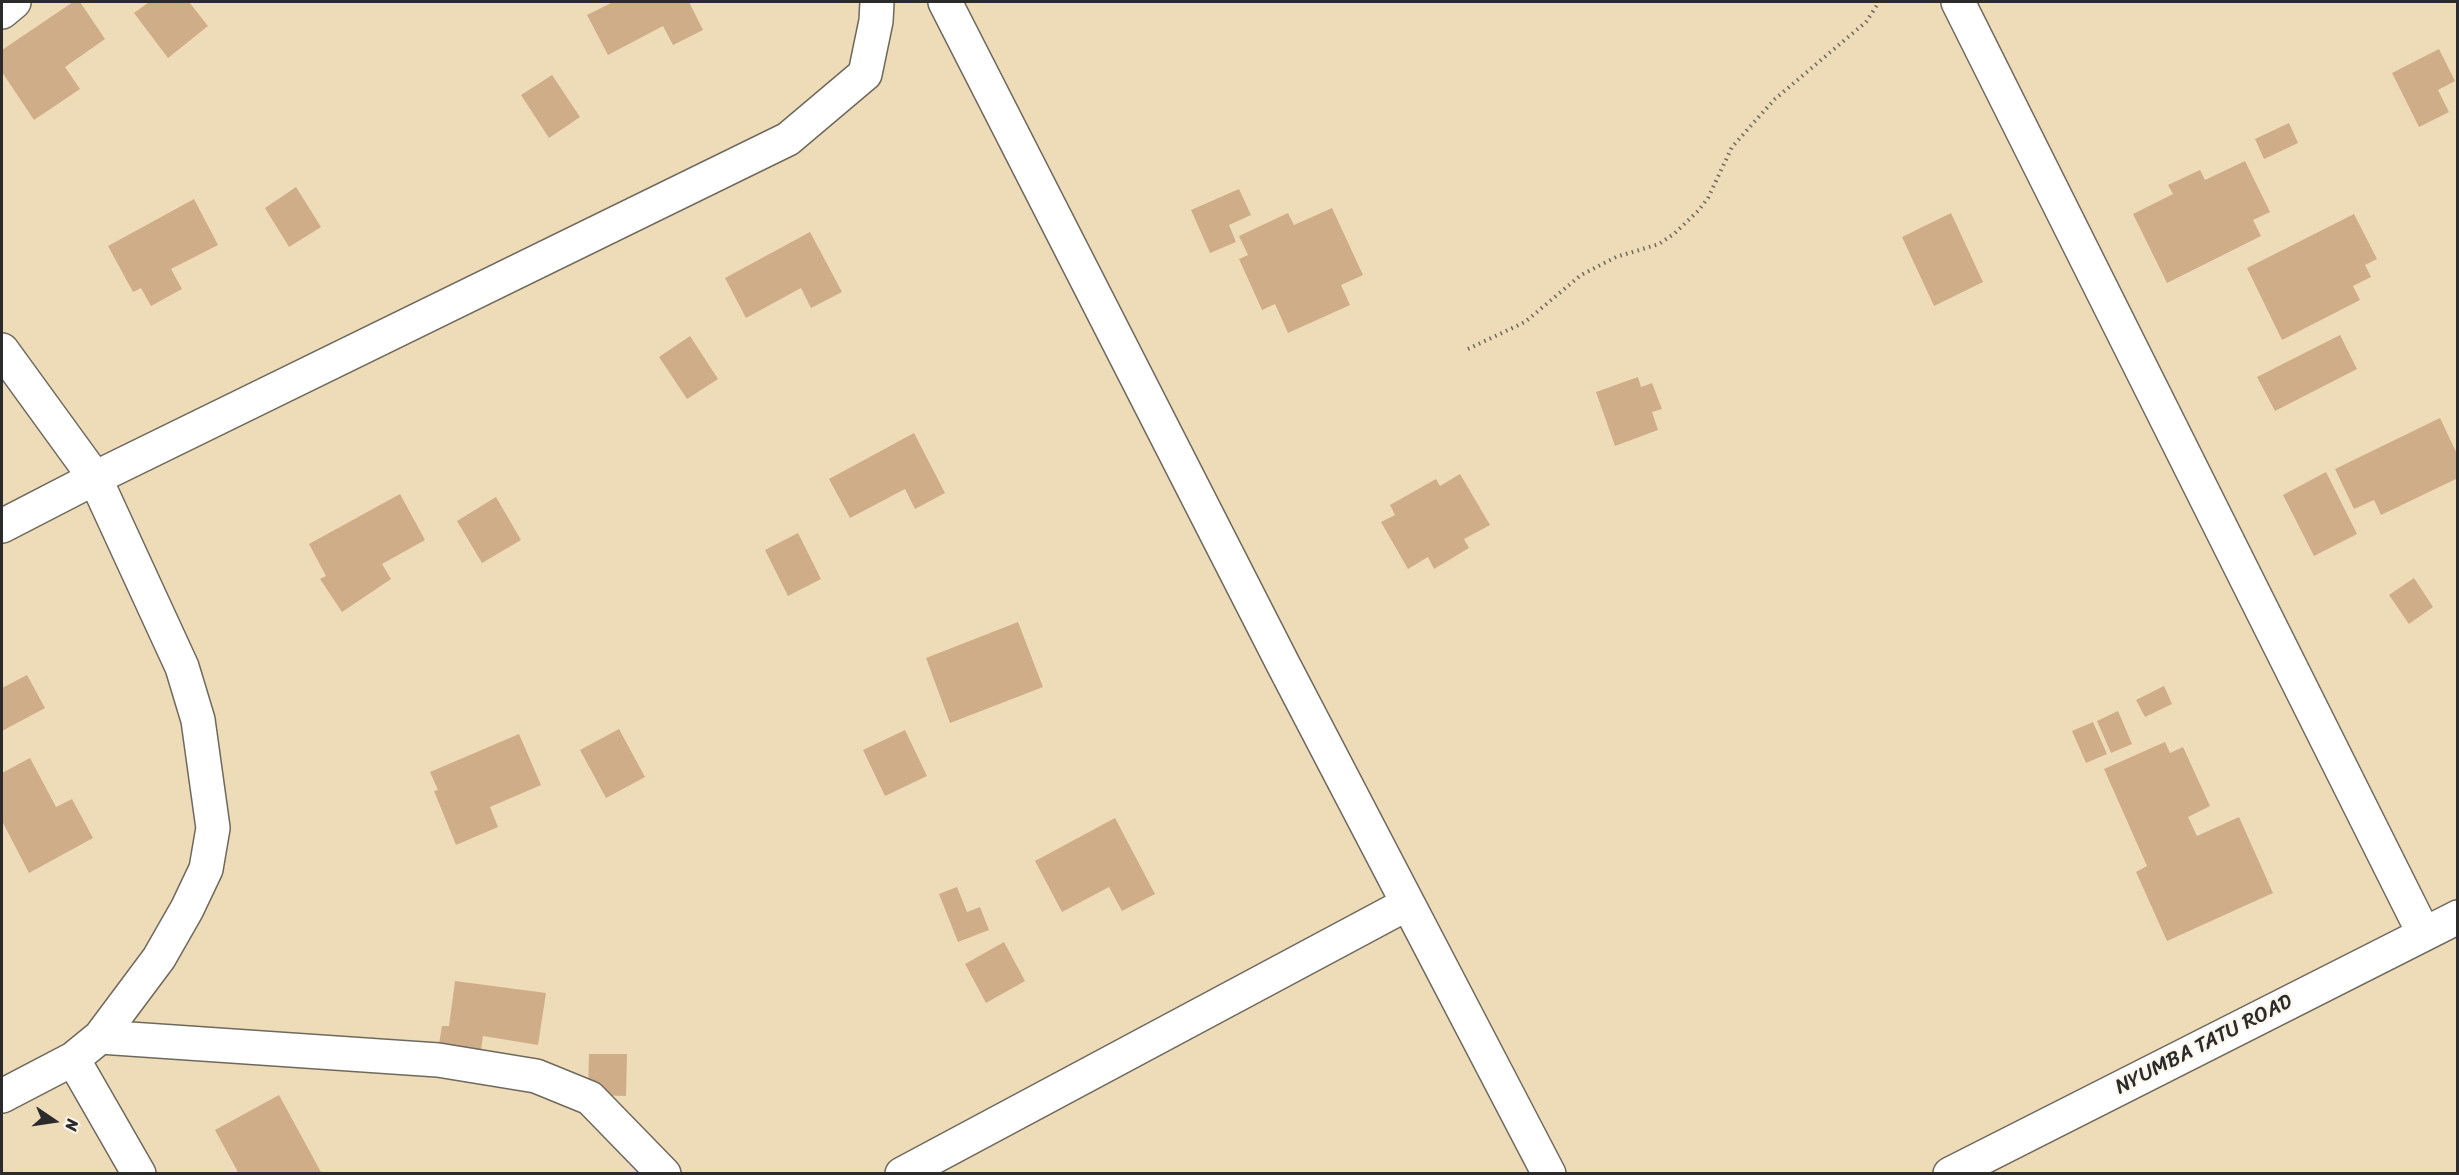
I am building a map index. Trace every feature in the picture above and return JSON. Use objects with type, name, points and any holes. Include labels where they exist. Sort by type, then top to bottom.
[{"type":"street","points":[[2,12],[14,2]]},
{"type":"street","points":[[2,526],[95,478],[788,139],[865,74],[876,21],[877,2]]},
{"type":"street","points":[[945,2],[1407,904],[1548,1173]]},
{"type":"street","points":[[1959,2],[2424,934]]},
{"type":"street","points":[[2,350],[95,478],[182,668],[198,720],[209,785],[213,828],[206,870],[187,909],[159,958],[100,1037],[73,1059],[2,1096]]},
{"type":"street","points":[[902,1173],[1407,904]]},
{"type":"street","name":"NYUMBA TATU ROAD","points":[[1950,1173],[2457,917]]},
{"type":"street","points":[[100,1037],[438,1059],[536,1076],[590,1098],[664,1173]]},
{"type":"street","points":[[73,1059],[139,1173]]},
{"type":"path","points":[[1468,349],[1525,322],[1581,274],[1616,257],[1659,244],[1675,233],[1708,198],[1732,147],[1775,99],[1866,22],[1879,2]]},
{"type":"building","points":[[73,2],[80,2],[105,39],[65,67],[80,89],[34,120],[2,72],[2,50]]},
{"type":"building","points":[[149,2],[189,2],[208,26],[168,58],[134,13]]},
{"type":"building","points":[[613,2],[689,2],[703,30],[673,45],[663,26],[608,55],[587,15]]},
{"type":"building","points":[[2439,49],[2455,81],[2438,90],[2449,112],[2419,127],[2392,73]]},
{"type":"building","points":[[552,75],[580,117],[549,138],[521,95]]},
{"type":"building","points":[[2289,123],[2298,143],[2264,159],[2255,139]]},
{"type":"building","points":[[2245,161],[2270,212],[2253,220],[2261,236],[2167,283],[2133,214],[2173,194],[2168,185],[2200,170],[2205,180]]},
{"type":"building","points":[[296,187],[321,227],[289,247],[265,208]]},
{"type":"building","points":[[1239,189],[1251,215],[1229,225],[1236,242],[1210,253],[1191,210]]},
{"type":"building","points":[[194,199],[218,245],[171,269],[182,289],[151,306],[141,288],[133,292],[108,246]]},
{"type":"building","points":[[1332,208],[1363,275],[1341,285],[1350,305],[1288,333],[1275,304],[1262,310],[1239,259],[1248,255],[1239,236],[1288,213],[1294,225]]},
{"type":"building","points":[[1951,213],[1983,282],[1934,306],[1902,237]]},
{"type":"building","points":[[2354,214],[2377,259],[2365,265],[2371,277],[2353,286],[2360,300],[2282,340],[2247,268]]},
{"type":"building","points":[[810,232],[842,292],[811,308],[801,288],[746,318],[725,278]]},
{"type":"building","points":[[2340,335],[2357,369],[2275,411],[2257,377]]},
{"type":"building","points":[[690,336],[718,379],[687,399],[659,357]]},
{"type":"building","points":[[1638,377],[1641,387],[1652,383],[1662,409],[1652,412],[1658,430],[1615,446],[1596,392]]},
{"type":"building","points":[[2440,418],[2458,456],[2458,478],[2381,515],[2374,500],[2354,509],[2335,469]]},
{"type":"building","points":[[914,433],[945,493],[915,509],[905,489],[850,518],[829,479]]},
{"type":"building","points":[[2326,472],[2357,534],[2314,556],[2283,495]]},
{"type":"building","points":[[1460,474],[1490,525],[1464,539],[1469,548],[1434,569],[1428,557],[1408,569],[1381,522],[1395,515],[1390,505],[1436,479],[1440,486]]},
{"type":"building","points":[[400,494],[425,540],[382,564],[391,579],[342,612],[320,579],[326,576],[309,544]]},
{"type":"building","points":[[496,497],[521,540],[482,563],[457,521]]},
{"type":"building","points":[[798,533],[821,579],[788,596],[765,550]]},
{"type":"building","points":[[2414,578],[2433,607],[2409,624],[2389,595]]},
{"type":"building","points":[[1018,622],[1043,687],[950,723],[926,658]]},
{"type":"building","points":[[27,675],[45,708],[2,731],[2,688]]},
{"type":"building","points":[[2164,686],[2172,704],[2145,717],[2136,700]]},
{"type":"building","points":[[2118,711],[2132,744],[2111,753],[2097,721]]},
{"type":"building","points":[[2093,722],[2107,754],[2086,763],[2072,731]]},
{"type":"building","points":[[619,729],[645,777],[606,798],[580,750]]},
{"type":"building","points":[[905,730],[927,776],[885,796],[863,750]]},
{"type":"building","points":[[519,734],[541,785],[490,807],[498,827],[456,845],[434,791],[438,790],[430,772]]},
{"type":"building","points":[[2165,742],[2170,753],[2183,747],[2210,806],[2188,817],[2197,836],[2239,817],[2273,893],[2167,941],[2136,872],[2147,866],[2104,769]]},
{"type":"building","points":[[30,758],[56,807],[72,799],[93,838],[29,873],[2,821],[2,773]]},
{"type":"building","points":[[1115,818],[1155,894],[1122,911],[1109,887],[1062,912],[1035,861]]},
{"type":"building","points":[[957,887],[967,912],[980,907],[989,930],[958,942],[939,894]]},
{"type":"building","points":[[1004,942],[1025,981],[986,1003],[965,964]]},
{"type":"building","points":[[455,981],[546,993],[538,1045],[483,1036],[481,1050],[439,1044],[442,1026],[449,1026]]},
{"type":"building","points":[[589,1054],[627,1054],[626,1096],[588,1095]]},
{"type":"building","points":[[279,1095],[322,1174],[239,1174],[215,1130]]}]
